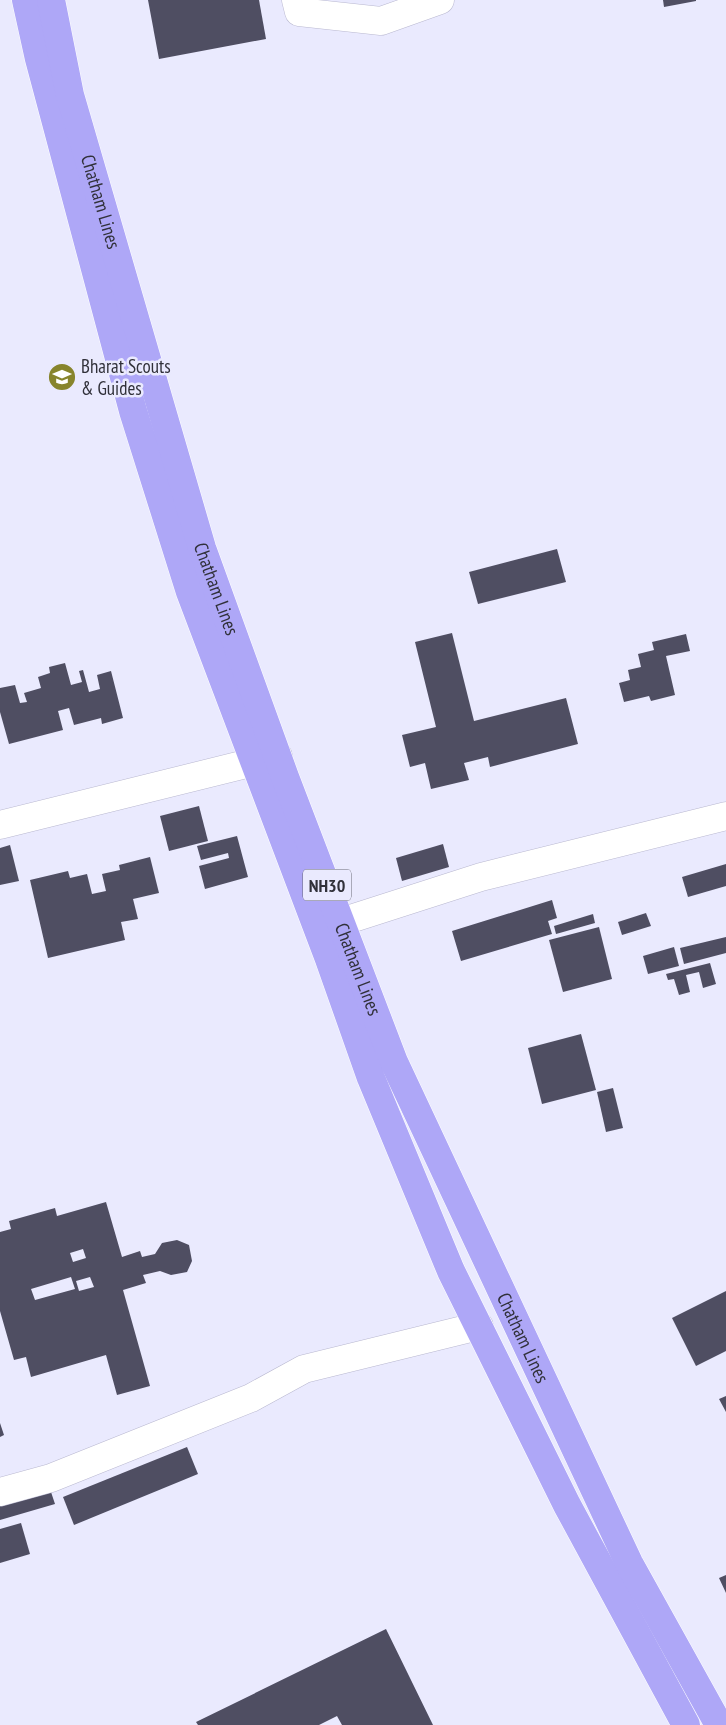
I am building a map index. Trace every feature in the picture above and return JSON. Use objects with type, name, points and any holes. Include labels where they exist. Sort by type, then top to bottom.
[{"type":"highway","name":"Chatham Lines","points":[[26,0],[39,59],[133,411],[190,592],[341,922],[394,1062],[621,1545],[719,1725]]},
{"type":"highway","name":"Chatham Lines","points":[[51,0],[70,95],[202,548],[329,959],[370,1078],[451,1271],[567,1505],[686,1725]]},
{"type":"street","points":[[296,0],[299,12],[381,21],[440,0]]},
{"type":"street","points":[[0,824],[266,759]]},
{"type":"street","points":[[341,922],[481,877],[726,816]]},
{"type":"street","points":[[0,1492],[51,1478],[251,1398],[304,1369],[479,1326]]},
{"type":"building","points":[[148,0],[259,0],[266,39],[159,59]]},
{"type":"building","points":[[663,0],[696,0],[696,1],[664,7]]},
{"type":"building","points":[[557,549],[566,582],[478,604],[469,572]]},
{"type":"building","points":[[452,633],[474,721],[566,698],[578,744],[490,767],[488,757],[464,763],[469,780],[431,789],[425,763],[410,767],[402,735],[436,727],[415,642]]},
{"type":"building","points":[[686,634],[690,651],[666,656],[675,695],[651,701],[649,696],[624,702],[619,683],[630,680],[628,670],[641,667],[638,654],[654,650],[652,642]]},
{"type":"building","points":[[65,663],[71,685],[82,682],[79,671],[83,670],[89,692],[100,689],[97,675],[111,671],[123,718],[102,724],[101,718],[74,725],[69,708],[58,711],[63,730],[9,744],[0,712],[0,688],[15,685],[20,703],[27,702],[24,693],[41,688],[38,677],[50,673],[49,667]]},
{"type":"building","points":[[199,806],[208,841],[169,851],[160,816]]},
{"type":"building","points":[[237,836],[248,877],[205,889],[199,866],[229,858],[228,853],[201,860],[197,846]]},
{"type":"building","points":[[443,844],[449,867],[402,881],[396,858]]},
{"type":"building","points":[[10,845],[19,881],[0,885],[0,848]]},
{"type":"building","points":[[150,857],[159,893],[133,899],[138,919],[121,922],[125,940],[48,958],[30,880],[68,871],[70,878],[87,874],[92,894],[106,891],[102,874],[120,870],[119,865]]},
{"type":"building","points":[[726,864],[726,886],[688,897],[682,877]]},
{"type":"building","points":[[552,900],[557,918],[548,921],[552,934],[461,961],[452,931]]},
{"type":"building","points":[[646,913],[651,926],[622,935],[618,922]]},
{"type":"building","points":[[593,914],[595,923],[556,934],[554,926]]},
{"type":"building","points":[[599,927],[612,979],[563,992],[549,940]]},
{"type":"building","points":[[726,937],[726,953],[684,964],[680,948]]},
{"type":"building","points":[[674,947],[679,966],[648,974],[643,956]]},
{"type":"building","points":[[710,963],[716,984],[703,988],[699,972],[686,975],[690,992],[679,995],[674,979],[668,980],[666,974]]},
{"type":"building","points":[[581,1034],[596,1090],[542,1104],[528,1048]]},
{"type":"building","points":[[613,1088],[623,1128],[606,1132],[597,1092]]},
{"type":"building","points":[[106,1202],[122,1257],[140,1251],[142,1257],[155,1254],[162,1243],[177,1240],[189,1245],[192,1261],[187,1272],[171,1275],[160,1271],[143,1275],[146,1283],[123,1290],[150,1386],[117,1395],[106,1355],[31,1377],[26,1357],[14,1360],[0,1311],[0,1232],[11,1229],[9,1221],[55,1208],[57,1216]],"holes":[[[83,1249],[86,1258],[73,1262],[70,1253]],[[71,1277],[75,1289],[35,1300],[31,1289]],[[90,1277],[94,1287],[79,1291],[76,1281]]]},
{"type":"building","points":[[726,1291],[726,1351],[696,1366],[672,1318]]},
{"type":"building","points":[[726,1396],[726,1412],[719,1399]]},
{"type":"building","points":[[0,1423],[4,1435],[0,1437]]},
{"type":"building","points":[[187,1447],[198,1474],[74,1525],[63,1497]]},
{"type":"building","points":[[45,1474],[55,1504],[0,1520],[0,1488]]},
{"type":"building","points":[[21,1523],[30,1554],[0,1563],[0,1529]]},
{"type":"building","points":[[726,1575],[726,1593],[719,1578]]},
{"type":"building","points":[[386,1629],[433,1725],[342,1725],[337,1716],[319,1725],[198,1725],[196,1722]]},
{"type":"place","name":"Bharat Scouts & Guides","points":[[62,377]]}]
